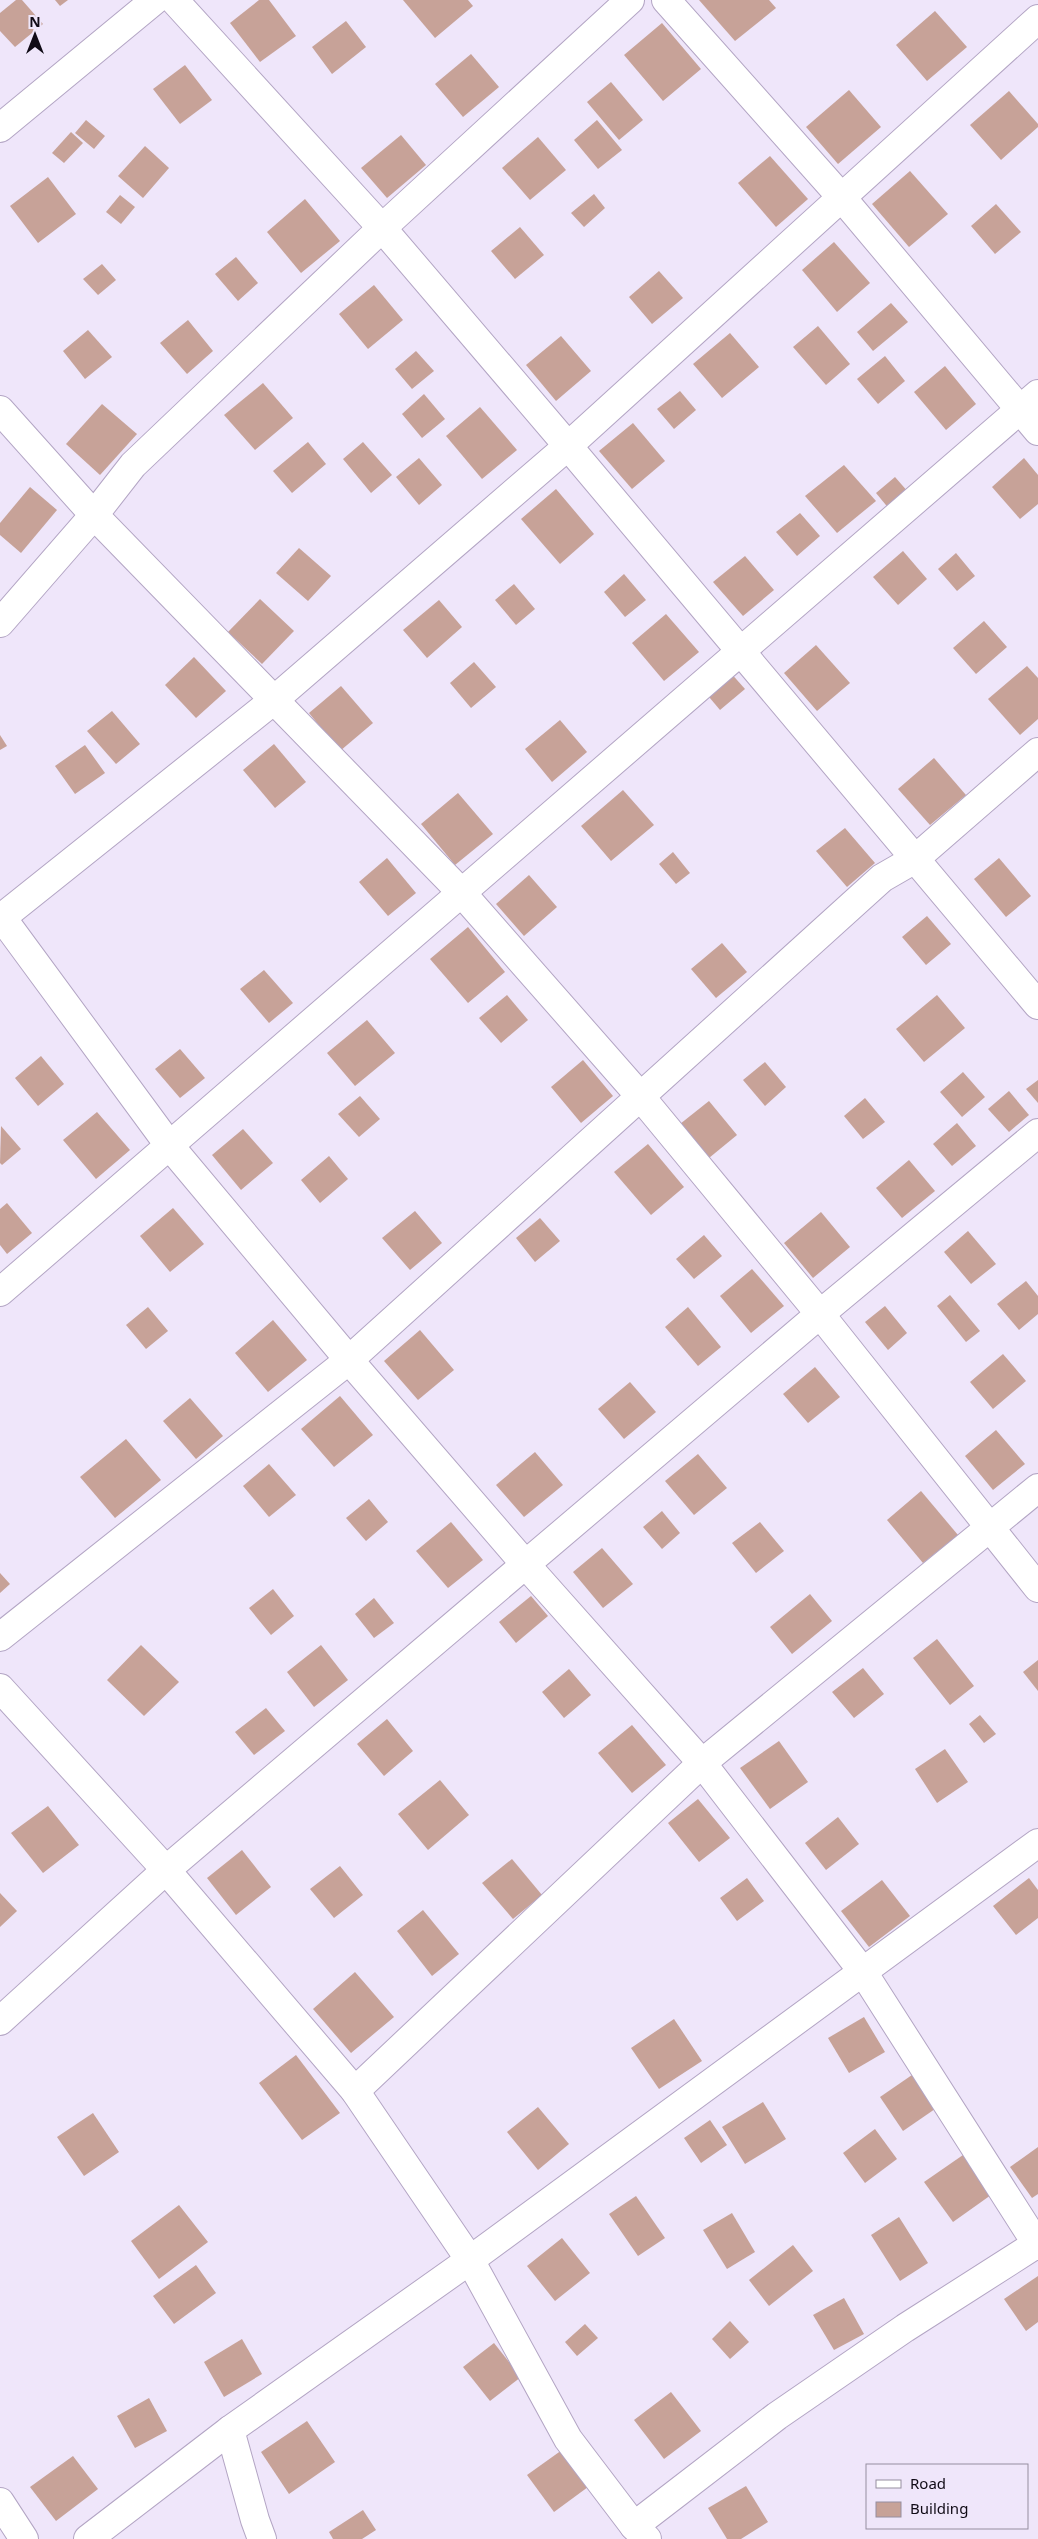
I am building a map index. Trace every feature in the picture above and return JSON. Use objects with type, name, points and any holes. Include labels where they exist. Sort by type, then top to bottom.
[{"type":"street","points":[[0,128],[155,0]]},
{"type":"street","points":[[174,0],[382,228],[1038,1005]]},
{"type":"street","points":[[0,623],[94,514],[133,465],[382,228],[630,0]]},
{"type":"street","points":[[666,0],[843,199],[1029,402],[1038,431]]},
{"type":"street","points":[[0,1688],[166,1870],[356,2091],[470,2260],[568,2439],[640,2532],[777,2416],[905,2328],[1037,2244],[863,1972],[702,1762],[526,1564],[349,1360],[169,1145],[1,917],[274,700],[568,446],[843,199],[1038,19]]},
{"type":"street","points":[[0,1292],[460,891],[1029,402]]},
{"type":"street","points":[[0,410],[94,514],[460,891],[640,1096],[820,1314],[1038,1588]]},
{"type":"street","points":[[0,1637],[349,1360],[882,878],[915,859],[1038,752]]},
{"type":"street","points":[[0,2021],[166,1870],[820,1314],[1038,1133]]},
{"type":"street","points":[[356,2091],[702,1762],[1038,1488]]},
{"type":"street","points":[[88,2539],[230,2430],[470,2260],[1038,1843]]},
{"type":"street","points":[[230,2430],[262,2539]]},
{"type":"street","points":[[0,2502],[24,2539]]},
{"type":"building","points":[[16,0],[22,0],[43,24],[15,47],[0,31],[0,13]]},
{"type":"building","points":[[55,0],[68,0],[60,6]]},
{"type":"building","points":[[259,0],[269,0],[296,36],[260,62],[230,23]]},
{"type":"building","points":[[403,0],[468,0],[473,6],[435,38]]},
{"type":"building","points":[[699,0],[769,0],[776,8],[735,41]]},
{"type":"building","points":[[935,11],[967,47],[927,81],[896,45]]},
{"type":"building","points":[[346,21],[366,47],[332,74],[312,47]]},
{"type":"building","points":[[662,23],[701,69],[663,101],[624,55]]},
{"type":"building","points":[[471,54],[499,87],[463,117],[435,84]]},
{"type":"building","points":[[185,65],[212,100],[180,124],[153,89]]},
{"type":"building","points":[[611,82],[643,120],[619,140],[587,102]]},
{"type":"building","points":[[849,90],[881,127],[838,164],[806,127]]},
{"type":"building","points":[[1009,91],[1038,124],[1038,127],[1001,160],[970,125]]},
{"type":"building","points":[[86,120],[105,136],[94,149],[75,133]]},
{"type":"building","points":[[597,120],[622,150],[598,169],[574,140]]},
{"type":"building","points":[[71,132],[83,143],[64,163],[52,153]]},
{"type":"building","points":[[401,135],[426,165],[387,198],[361,168]]},
{"type":"building","points":[[538,137],[566,170],[530,200],[502,168]]},
{"type":"building","points":[[145,146],[169,168],[143,198],[118,176]]},
{"type":"building","points":[[770,156],[808,199],[776,227],[738,183]]},
{"type":"building","points":[[910,171],[948,214],[909,247],[872,204]]},
{"type":"building","points":[[48,177],[76,214],[38,243],[10,206]]},
{"type":"building","points":[[594,194],[605,208],[584,227],[571,213]]},
{"type":"building","points":[[120,195],[135,207],[121,224],[106,212]]},
{"type":"building","points":[[305,199],[340,241],[301,273],[267,232]]},
{"type":"building","points":[[996,204],[1021,232],[995,254],[971,226]]},
{"type":"building","points":[[520,227],[544,255],[515,279],[491,251]]},
{"type":"building","points":[[834,242],[870,283],[837,312],[802,270]]},
{"type":"building","points":[[236,257],[258,283],[238,301],[215,274]]},
{"type":"building","points":[[102,264],[116,280],[98,295],[83,279]]},
{"type":"building","points":[[659,271],[683,298],[652,324],[629,297]]},
{"type":"building","points":[[374,285],[403,320],[368,349],[339,314]]},
{"type":"building","points":[[891,303],[908,322],[873,351],[857,332]]},
{"type":"building","points":[[188,320],[213,351],[187,374],[160,343]]},
{"type":"building","points":[[818,326],[850,364],[826,385],[793,347]]},
{"type":"building","points":[[88,330],[112,357],[85,379],[63,351]]},
{"type":"building","points":[[730,333],[759,367],[722,398],[693,364]]},
{"type":"building","points":[[561,336],[591,371],[556,401],[526,365]]},
{"type":"building","points":[[416,351],[434,371],[412,389],[395,369]]},
{"type":"building","points":[[885,356],[905,381],[878,404],[857,379]]},
{"type":"building","points":[[945,366],[976,404],[946,430],[914,392]]},
{"type":"building","points":[[263,383],[293,418],[255,450],[224,415]]},
{"type":"building","points":[[680,391],[696,410],[674,429],[657,409]]},
{"type":"building","points":[[424,394],[445,419],[422,438],[402,414]]},
{"type":"building","points":[[102,404],[137,434],[100,475],[66,444]]},
{"type":"building","points":[[480,407],[517,450],[482,479],[446,436]]},
{"type":"building","points":[[633,423],[665,461],[632,489],[599,451]]},
{"type":"building","points":[[308,442],[326,464],[292,493],[273,471]]},
{"type":"building","points":[[363,442],[392,475],[371,493],[343,459]]},
{"type":"building","points":[[419,458],[442,485],[419,505],[396,477]]},
{"type":"building","points":[[1024,458],[1038,475],[1038,504],[1020,519],[992,487]]},
{"type":"building","points":[[844,465],[876,501],[837,533],[805,496]]},
{"type":"building","points":[[895,477],[909,493],[890,510],[876,493]]},
{"type":"building","points":[[30,487],[57,510],[21,553],[0,535],[0,523]]},
{"type":"building","points":[[556,489],[594,534],[560,564],[521,519]]},
{"type":"building","points":[[800,513],[820,536],[797,556],[776,532]]},
{"type":"building","points":[[299,548],[331,576],[308,601],[276,573]]},
{"type":"building","points":[[903,551],[927,579],[898,605],[873,577]]},
{"type":"building","points":[[956,553],[975,576],[957,591],[938,569]]},
{"type":"building","points":[[745,556],[774,590],[743,616],[713,582]]},
{"type":"building","points":[[624,574],[646,600],[625,617],[604,592]]},
{"type":"building","points":[[514,584],[535,609],[516,625],[495,600]]},
{"type":"building","points":[[260,599],[294,631],[262,664],[228,632]]},
{"type":"building","points":[[439,600],[462,627],[427,658],[403,630]]},
{"type":"building","points":[[666,614],[699,652],[664,681],[632,643]]},
{"type":"building","points":[[984,621],[1007,647],[976,674],[953,648]]},
{"type":"building","points":[[816,645],[850,683],[817,711],[784,673]]},
{"type":"building","points":[[194,657],[226,691],[196,718],[165,685]]},
{"type":"building","points":[[474,662],[496,687],[471,708],[450,683]]},
{"type":"building","points":[[1027,666],[1038,678],[1038,719],[1020,735],[988,699]]},
{"type":"building","points":[[729,671],[745,689],[720,710],[704,691]]},
{"type":"building","points":[[341,686],[373,723],[340,751],[309,713]]},
{"type":"building","points":[[112,711],[140,744],[116,764],[87,731]]},
{"type":"building","points":[[560,720],[587,752],[552,782],[525,749]]},
{"type":"building","points":[[0,735],[7,746],[0,750]]},
{"type":"building","points":[[274,744],[306,782],[275,808],[243,770]]},
{"type":"building","points":[[85,745],[105,773],[75,794],[55,766]]},
{"type":"building","points":[[934,758],[966,795],[930,825],[898,789]]},
{"type":"building","points":[[623,790],[654,825],[611,861],[581,826]]},
{"type":"building","points":[[458,793],[493,834],[455,865],[421,824]]},
{"type":"building","points":[[845,828],[875,863],[847,887],[816,851]]},
{"type":"building","points":[[673,852],[690,873],[676,884],[659,864]]},
{"type":"building","points":[[387,858],[416,893],[388,916],[359,882]]},
{"type":"building","points":[[999,858],[1031,896],[1006,917],[974,879]]},
{"type":"building","points":[[529,875],[557,907],[524,936],[496,904]]},
{"type":"building","points":[[927,916],[951,944],[926,965],[902,937]]},
{"type":"building","points":[[468,927],[505,972],[468,1003],[430,959]]},
{"type":"building","points":[[722,943],[747,972],[716,998],[691,969]]},
{"type":"building","points":[[264,970],[293,1003],[269,1023],[240,989]]},
{"type":"building","points":[[507,995],[528,1020],[501,1043],[479,1018]]},
{"type":"building","points":[[937,995],[965,1028],[924,1062],[896,1029]]},
{"type":"building","points":[[367,1020],[395,1053],[355,1086],[327,1053]]},
{"type":"building","points":[[180,1049],[205,1078],[180,1098],[155,1069]]},
{"type":"building","points":[[41,1056],[64,1084],[38,1106],[15,1078]]},
{"type":"building","points":[[583,1060],[613,1096],[581,1123],[551,1087]]},
{"type":"building","points":[[765,1062],[786,1087],[765,1106],[743,1080]]},
{"type":"building","points":[[963,1072],[985,1097],[962,1117],[940,1092]]},
{"type":"building","points":[[1038,1080],[1038,1103],[1026,1089]]},
{"type":"building","points":[[1009,1091],[1029,1115],[1009,1132],[988,1109]]},
{"type":"building","points":[[360,1096],[380,1119],[359,1137],[338,1114]]},
{"type":"building","points":[[865,1098],[885,1122],[863,1139],[844,1116]]},
{"type":"building","points":[[709,1101],[737,1135],[709,1158],[680,1124]]},
{"type":"building","points":[[97,1112],[130,1150],[96,1179],[63,1140]]},
{"type":"building","points":[[957,1123],[976,1146],[952,1166],[933,1144]]},
{"type":"building","points":[[1,1126],[21,1149],[2,1165],[0,1163]]},
{"type":"building","points":[[243,1129],[273,1163],[241,1190],[212,1155]]},
{"type":"building","points":[[648,1144],[684,1187],[651,1215],[614,1172]]},
{"type":"building","points":[[329,1156],[348,1179],[320,1203],[301,1180]]},
{"type":"building","points":[[909,1160],[935,1191],[902,1218],[876,1188]]},
{"type":"building","points":[[7,1203],[32,1233],[7,1254],[0,1245],[0,1209]]},
{"type":"building","points":[[173,1208],[204,1244],[170,1272],[140,1236]]},
{"type":"building","points":[[415,1211],[442,1243],[410,1270],[382,1238]]},
{"type":"building","points":[[821,1212],[850,1247],[813,1278],[784,1243]]},
{"type":"building","points":[[540,1218],[560,1241],[535,1262],[516,1238]]},
{"type":"building","points":[[968,1231],[996,1264],[971,1284],[944,1252]]},
{"type":"building","points":[[704,1235],[722,1256],[694,1279],[676,1259]]},
{"type":"building","points":[[752,1269],[784,1306],[751,1333],[720,1296]]},
{"type":"building","points":[[1026,1281],[1038,1296],[1038,1314],[1019,1330],[997,1304]]},
{"type":"building","points":[[950,1295],[980,1331],[966,1342],[937,1306]]},
{"type":"building","points":[[885,1306],[907,1333],[888,1350],[865,1322]]},
{"type":"building","points":[[148,1307],[168,1331],[146,1349],[126,1325]]},
{"type":"building","points":[[688,1307],[721,1347],[698,1366],[665,1327]]},
{"type":"building","points":[[273,1320],[307,1360],[268,1392],[235,1353]]},
{"type":"building","points":[[420,1330],[454,1370],[418,1400],[384,1361]]},
{"type":"building","points":[[1003,1354],[1026,1381],[993,1409],[970,1382]]},
{"type":"building","points":[[815,1367],[840,1397],[808,1423],[783,1394]]},
{"type":"building","points":[[630,1382],[656,1412],[624,1439],[598,1409]]},
{"type":"building","points":[[340,1396],[373,1435],[334,1467],[301,1429]]},
{"type":"building","points":[[190,1398],[223,1436],[196,1459],[163,1421]]},
{"type":"building","points":[[996,1430],[1025,1464],[993,1490],[965,1456]]},
{"type":"building","points":[[126,1439],[161,1480],[115,1518],[80,1477]]},
{"type":"building","points":[[535,1452],[563,1485],[524,1517],[496,1485]]},
{"type":"building","points":[[698,1454],[727,1488],[694,1515],[665,1481]]},
{"type":"building","points":[[269,1464],[296,1495],[269,1517],[243,1486]]},
{"type":"building","points":[[921,1491],[958,1535],[923,1563],[887,1520]]},
{"type":"building","points":[[369,1499],[388,1522],[366,1541],[346,1518]]},
{"type":"building","points":[[662,1511],[680,1533],[662,1549],[643,1527]]},
{"type":"building","points":[[451,1522],[483,1560],[448,1588],[416,1551]]},
{"type":"building","points":[[760,1522],[784,1551],[756,1573],[732,1543]]},
{"type":"building","points":[[602,1548],[633,1584],[603,1608],[573,1572]]},
{"type":"building","points":[[0,1573],[10,1584],[0,1593]]},
{"type":"building","points":[[273,1589],[294,1616],[271,1635],[249,1608]]},
{"type":"building","points":[[810,1594],[832,1621],[792,1654],[770,1627]]},
{"type":"building","points":[[531,1596],[548,1616],[516,1643],[499,1622]]},
{"type":"building","points":[[374,1598],[394,1623],[374,1638],[355,1614]]},
{"type":"building","points":[[937,1639],[974,1686],[950,1705],[913,1658]]},
{"type":"building","points":[[141,1645],[179,1682],[144,1716],[107,1680]]},
{"type":"building","points":[[321,1645],[348,1680],[314,1707],[287,1672]]},
{"type":"building","points":[[1038,1660],[1038,1691],[1023,1672]]},
{"type":"building","points":[[863,1668],[884,1694],[854,1718],[832,1692]]},
{"type":"building","points":[[569,1669],[591,1695],[564,1718],[542,1692]]},
{"type":"building","points":[[266,1708],[285,1731],[254,1755],[235,1732]]},
{"type":"building","points":[[980,1715],[996,1734],[984,1743],[969,1724]]},
{"type":"building","points":[[387,1719],[413,1751],[384,1776],[357,1744]]},
{"type":"building","points":[[632,1725],[666,1765],[632,1793],[598,1753]]},
{"type":"building","points":[[779,1741],[808,1782],[770,1809],[740,1768]]},
{"type":"building","points":[[945,1749],[968,1782],[937,1803],[915,1769]]},
{"type":"building","points":[[440,1780],[469,1815],[428,1850],[398,1814]]},
{"type":"building","points":[[698,1799],[730,1838],[699,1862],[668,1823]]},
{"type":"building","points":[[48,1806],[79,1845],[43,1873],[11,1833]]},
{"type":"building","points":[[838,1817],[859,1844],[826,1870],[805,1843]]},
{"type":"building","points":[[242,1850],[271,1887],[236,1915],[207,1878]]},
{"type":"building","points":[[512,1859],[542,1895],[513,1919],[482,1883]]},
{"type":"building","points":[[340,1866],[363,1895],[334,1918],[310,1889]]},
{"type":"building","points":[[747,1878],[764,1901],[737,1921],[720,1898]]},
{"type":"building","points":[[1029,1878],[1038,1890],[1038,1918],[1016,1935],[993,1906]]},
{"type":"building","points":[[882,1880],[910,1916],[869,1947],[841,1911]]},
{"type":"building","points":[[0,1893],[17,1911],[0,1927]]},
{"type":"building","points":[[423,1910],[459,1954],[432,1976],[397,1931]]},
{"type":"building","points":[[355,1972],[394,2017],[351,2053],[313,2009]]},
{"type":"building","points":[[864,2017],[885,2052],[849,2073],[828,2038]]},
{"type":"building","points":[[674,2019],[702,2061],[659,2089],[631,2048]]},
{"type":"building","points":[[296,2055],[340,2113],[302,2140],[259,2083]]},
{"type":"building","points":[[912,2075],[935,2109],[903,2131],[880,2097]]},
{"type":"building","points":[[763,2102],[786,2139],[745,2164],[722,2127]]},
{"type":"building","points":[[538,2107],[569,2144],[538,2170],[507,2132]]},
{"type":"building","points":[[93,2113],[119,2152],[84,2176],[57,2137]]},
{"type":"building","points":[[710,2120],[727,2145],[701,2163],[684,2138]]},
{"type":"building","points":[[875,2129],[897,2159],[865,2183],[843,2153]]},
{"type":"building","points":[[1038,2147],[1038,2194],[1032,2198],[1010,2167]]},
{"type":"building","points":[[963,2155],[991,2195],[953,2222],[924,2182]]},
{"type":"building","points":[[636,2196],[665,2238],[638,2256],[609,2214]]},
{"type":"building","points":[[179,2205],[208,2242],[159,2279],[131,2241]]},
{"type":"building","points":[[732,2213],[755,2252],[727,2269],[703,2230]]},
{"type":"building","points":[[899,2217],[928,2263],[900,2281],[871,2235]]},
{"type":"building","points":[[562,2238],[590,2273],[555,2301],[527,2266]]},
{"type":"building","points":[[793,2245],[813,2271],[769,2306],[749,2280]]},
{"type":"building","points":[[196,2265],[216,2293],[174,2324],[153,2296]]},
{"type":"building","points":[[1038,2276],[1038,2322],[1026,2331],[1004,2299]]},
{"type":"building","points":[[844,2298],[864,2334],[834,2350],[813,2315]]},
{"type":"building","points":[[730,2321],[749,2342],[730,2359],[712,2339]]},
{"type":"building","points":[[585,2324],[598,2338],[577,2356],[565,2342]]},
{"type":"building","points":[[242,2339],[262,2374],[224,2397],[204,2362]]},
{"type":"building","points":[[494,2343],[521,2377],[490,2401],[463,2367]]},
{"type":"building","points":[[671,2392],[701,2431],[664,2459],[634,2420]]},
{"type":"building","points":[[149,2398],[167,2431],[135,2448],[117,2416]]},
{"type":"building","points":[[307,2421],[335,2462],[289,2494],[261,2452]]},
{"type":"building","points":[[562,2450],[588,2487],[554,2512],[527,2475]]},
{"type":"building","points":[[73,2456],[98,2489],[56,2521],[30,2487]]},
{"type":"building","points":[[746,2486],[768,2522],[741,2539],[727,2539],[708,2508]]},
{"type":"building","points":[[363,2510],[376,2530],[362,2539],[333,2539],[329,2532]]}]
